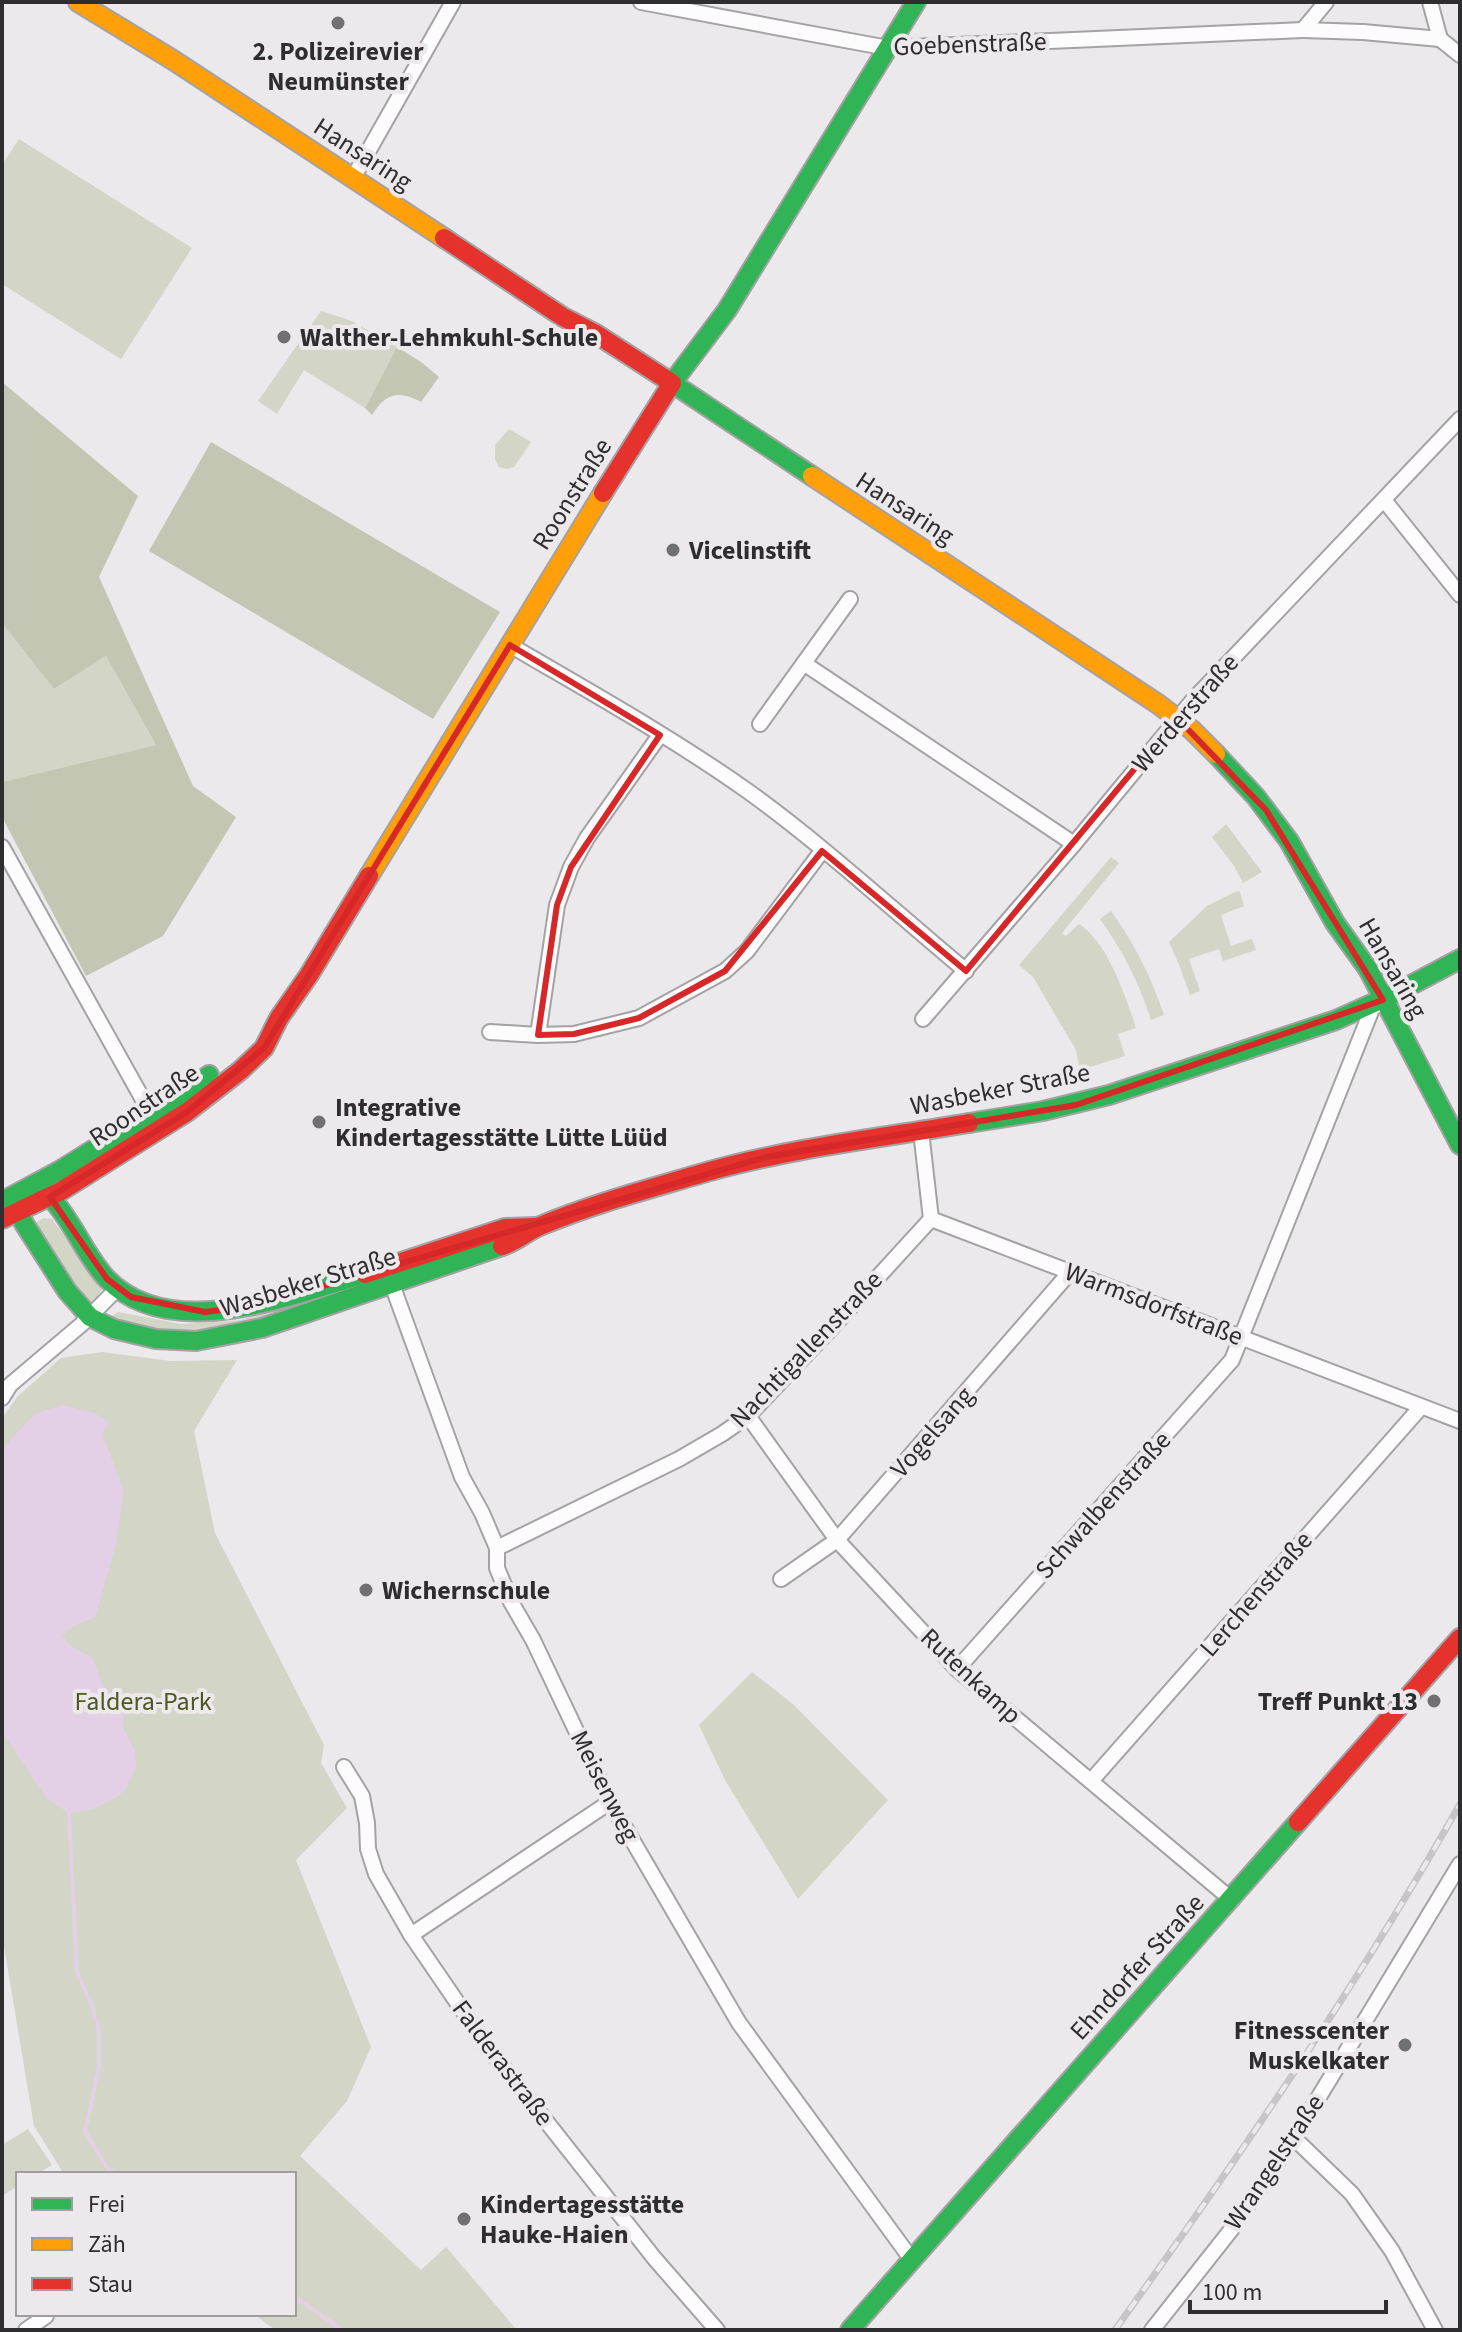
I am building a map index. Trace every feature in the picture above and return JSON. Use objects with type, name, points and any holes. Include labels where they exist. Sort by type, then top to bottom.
[{"type":"street","name":"Hansaring","points":[[78,2],[173,60],[563,317],[596,334],[785,456],[834,492],[1177,718],[1230,768],[1266,810],[1303,864],[1335,923],[1368,969],[1460,1145]]},
{"type":"street","name":"Hansaring","points":[[103,2],[173,60]]},
{"type":"street","points":[[353,178],[453,2]]},
{"type":"street","name":"Goebenstraße","points":[[641,2],[888,48],[1303,30],[1440,39]]},
{"type":"street","name":"Roonstraße","points":[[15,1203],[50,1197],[187,1112],[264,1048],[279,1018],[309,975],[672,383],[727,310],[916,2]]},
{"type":"street","points":[[1303,30],[1326,2]]},
{"type":"street","points":[[1430,2],[1440,39],[1460,55]]},
{"type":"street","name":"Werderstraße","points":[[923,1019],[1074,844],[1177,718],[1460,419]]},
{"type":"street","points":[[1384,500],[1460,595]]},
{"type":"street","points":[[760,724],[850,599]]},
{"type":"street","points":[[510,645],[733,780],[966,971]]},
{"type":"street","points":[[805,664],[1074,844]]},
{"type":"street","points":[[538,1035],[557,905],[571,867],[587,838],[660,735]]},
{"type":"street","points":[[2,847],[151,1114]]},
{"type":"street","points":[[490,1032],[574,1034],[639,1018],[725,971],[747,951],[822,851]]},
{"type":"street","name":"Wasbeker Straße","points":[[390,1276],[254,1306],[205,1312],[170,1309],[138,1301],[107,1279],[50,1197],[15,1203],[67,1291],[90,1317],[114,1329],[156,1339],[196,1341],[229,1336],[262,1328],[390,1276],[505,1228],[537,1227],[649,1189],[766,1157],[1076,1105],[1336,1020],[1383,1000],[1460,959]]},
{"type":"street","name":"Schwalbenstraße","points":[[957,1669],[1232,1360],[1372,1009],[1383,1000]]},
{"type":"street","name":"Roonstraße","points":[[15,1203],[192,1088],[279,1018]]},
{"type":"street","points":[[921,1131],[931,1219]]},
{"type":"street","name":"Warmsdorfstraße","points":[[931,1219],[1460,1421]]},
{"type":"street","name":"Nachtigallenstraße","points":[[497,1548],[679,1459],[748,1416],[931,1219]]},
{"type":"street","name":"Vogelsang","points":[[781,1579],[837,1540],[1071,1271]]},
{"type":"street","name":"Meisenweg","points":[[390,1276],[462,1477],[497,1548],[497,1568],[511,1602],[533,1640],[610,1802],[739,2023],[912,2260]]},
{"type":"street","points":[[2,1398],[10,1385],[90,1317],[118,1288]]},
{"type":"street","name":"Lerchenstraße","points":[[1091,1781],[1421,1407]]},
{"type":"street","name":"Rutenkamp","points":[[748,1416],[837,1540],[957,1669],[1232,1900]]},
{"type":"street","name":"Ehndorfer Straße","points":[[850,2330],[1460,1638]]},
{"type":"street","name":"Falderastraße","points":[[344,1767],[362,1796],[368,1849],[376,1874],[411,1935],[489,2049],[655,2259],[717,2330]]},
{"type":"street","points":[[411,1935],[610,1802]]},
{"type":"street","name":"Wrangelstraße","points":[[1152,2330],[1231,2230],[1294,2138],[1460,1864]]},
{"type":"street","points":[[1294,2138],[1352,2194],[1392,2251],[1435,2330]]},
{"type":"street","points":[[26,2330],[46,2316]]},
{"type":"highlighted area","points":[[510,645],[660,735],[571,867],[557,905],[538,1035],[574,1034],[639,1018],[725,971],[822,851],[966,971],[1177,718],[1266,810],[1383,1000],[1076,1105],[766,1157],[254,1306],[205,1312],[131,1297],[107,1279],[50,1197],[187,1112],[264,1048]]},
{"type":"green space","points":[[19,139],[192,248],[121,359],[2,284],[2,165]]},
{"type":"green space","points":[[321,311],[352,321],[397,347],[365,408],[304,370],[277,414],[258,401]]},
{"type":"green space","points":[[397,347],[439,377],[421,402],[406,396],[393,396],[382,402],[372,415],[365,408]]},
{"type":"green space","points":[[2,382],[138,496],[99,577],[193,786],[236,817],[163,936],[86,976],[2,817],[2,782],[156,745],[106,656],[54,689],[2,623]]},
{"type":"green space","points":[[509,429],[531,442],[514,467],[507,469],[499,467],[495,459],[495,445]]},
{"type":"green space","points":[[211,442],[500,612],[433,719],[149,551]]},
{"type":"green space","points":[[2,623],[54,689],[106,656],[156,745],[2,782]]},
{"type":"green space","points":[[1226,824],[1262,872],[1243,883],[1212,837]]},
{"type":"green space","points":[[1111,857],[1119,863],[1062,933],[1066,936],[1079,924],[1098,943],[1114,971],[1136,1028],[1118,1034],[1125,1056],[1080,1070],[1076,1050],[1033,977],[1019,965]]},
{"type":"green space","points":[[1237,891],[1244,906],[1221,915],[1231,946],[1252,939],[1256,950],[1223,961],[1219,949],[1189,959],[1200,991],[1190,995],[1169,942],[1207,906]]},
{"type":"green space","points":[[1111,911],[1142,961],[1164,1015],[1151,1020],[1130,967],[1100,919]]},
{"type":"green space","points":[[44,1218],[52,1219],[102,1287],[98,1300],[87,1302],[35,1223]]},
{"type":"green space","points":[[343,1290],[242,1328],[164,1335],[107,1319],[118,1312],[181,1324],[241,1320]]},
{"type":"green space","name":"Faldera-Park","points":[[102,1352],[171,1361],[237,1360],[194,1431],[215,1533],[324,1745],[321,1763],[347,1808],[296,1860],[371,2047],[347,2101],[300,2156],[421,2270],[446,2247],[517,2330],[275,2330],[257,2316],[296,2316],[296,2172],[63,2172],[34,2126],[2,1934],[2,1418],[18,1396],[61,1358]]},
{"type":"green space","points":[[752,1672],[794,1705],[888,1800],[798,1899],[725,1780],[699,1725]]},
{"type":"green space","points":[[28,2129],[52,2165],[40,2172],[16,2172],[16,2187],[2,2196],[2,2145]]},
{"type":"shaded area","points":[[62,1405],[94,1413],[109,1422],[103,1435],[124,1492],[116,1544],[95,1618],[75,1625],[62,1635],[71,1646],[92,1657],[104,1687],[125,1707],[123,1728],[135,1751],[136,1768],[125,1790],[117,1797],[94,1809],[69,1813],[47,1799],[2,1732],[2,1454],[11,1439],[35,1414]]},
{"type":"waterway","points":[[69,1813],[77,1972],[93,2008],[99,2032],[99,2068],[85,2131],[107,2168],[114,2172]]},
{"type":"waterway","points":[[296,2297],[342,2330]]},
{"type":"railway","points":[[1115,2330],[1251,2137],[1338,2006],[1460,1804]]},
{"type":"traffic: fast","points":[[812,476],[672,383],[727,310],[916,2]]},
{"type":"traffic: fast","points":[[1216,754],[1256,797],[1289,841],[1335,923],[1368,969],[1460,1145]]},
{"type":"traffic: fast","points":[[969,1123],[1043,1111],[1109,1095],[1336,1020],[1460,959]]},
{"type":"traffic: fast","points":[[5,1200],[59,1171],[209,1075]]},
{"type":"traffic: fast","points":[[35,1189],[59,1207],[107,1279],[133,1298],[164,1309],[197,1312],[232,1309],[365,1274]]},
{"type":"traffic: fast","points":[[19,1195],[18,1212],[25,1225],[67,1291],[90,1317],[114,1329],[156,1339],[196,1341],[262,1328],[502,1246]]},
{"type":"traffic: fast","points":[[850,2330],[1298,1822]]},
{"type":"traffic: slow","points":[[78,2],[173,60],[444,238]]},
{"type":"traffic: slow","points":[[812,476],[1158,704],[1192,730],[1216,754]]},
{"type":"traffic: slow","points":[[369,876],[603,493]]},
{"type":"traffic: jam","points":[[444,238],[563,317],[596,334],[672,383],[603,493]]},
{"type":"traffic: jam","points":[[2,1219],[61,1191],[187,1112],[241,1070],[264,1048],[279,1018],[369,876]]},
{"type":"traffic: jam","points":[[502,1246],[540,1226],[580,1211],[736,1164],[969,1123]]},
{"type":"traffic: jam","points":[[365,1274],[505,1228],[535,1227]]},
{"type":"traffic: jam","points":[[1298,1822],[1460,1638]]},
{"type":"place","name":"2. Polizeirevier Neumünster","points":[[338,23]]},
{"type":"place","name":"Walther-Lehmkuhl-Schule","points":[[284,337]]},
{"type":"place","name":"Vicelinstift","points":[[673,550]]},
{"type":"place","name":"Integrative Kindertagesstätte Lütte Lüüd","points":[[319,1122]]},
{"type":"place","name":"Wichernschule","points":[[366,1590]]},
{"type":"place","name":"Treff Punkt 13","points":[[1434,1701]]},
{"type":"place","name":"Fitnesscenter Muskelkater","points":[[1405,2045]]},
{"type":"place","name":"Kindertagesstätte Hauke-Haien","points":[[464,2219]]}]
